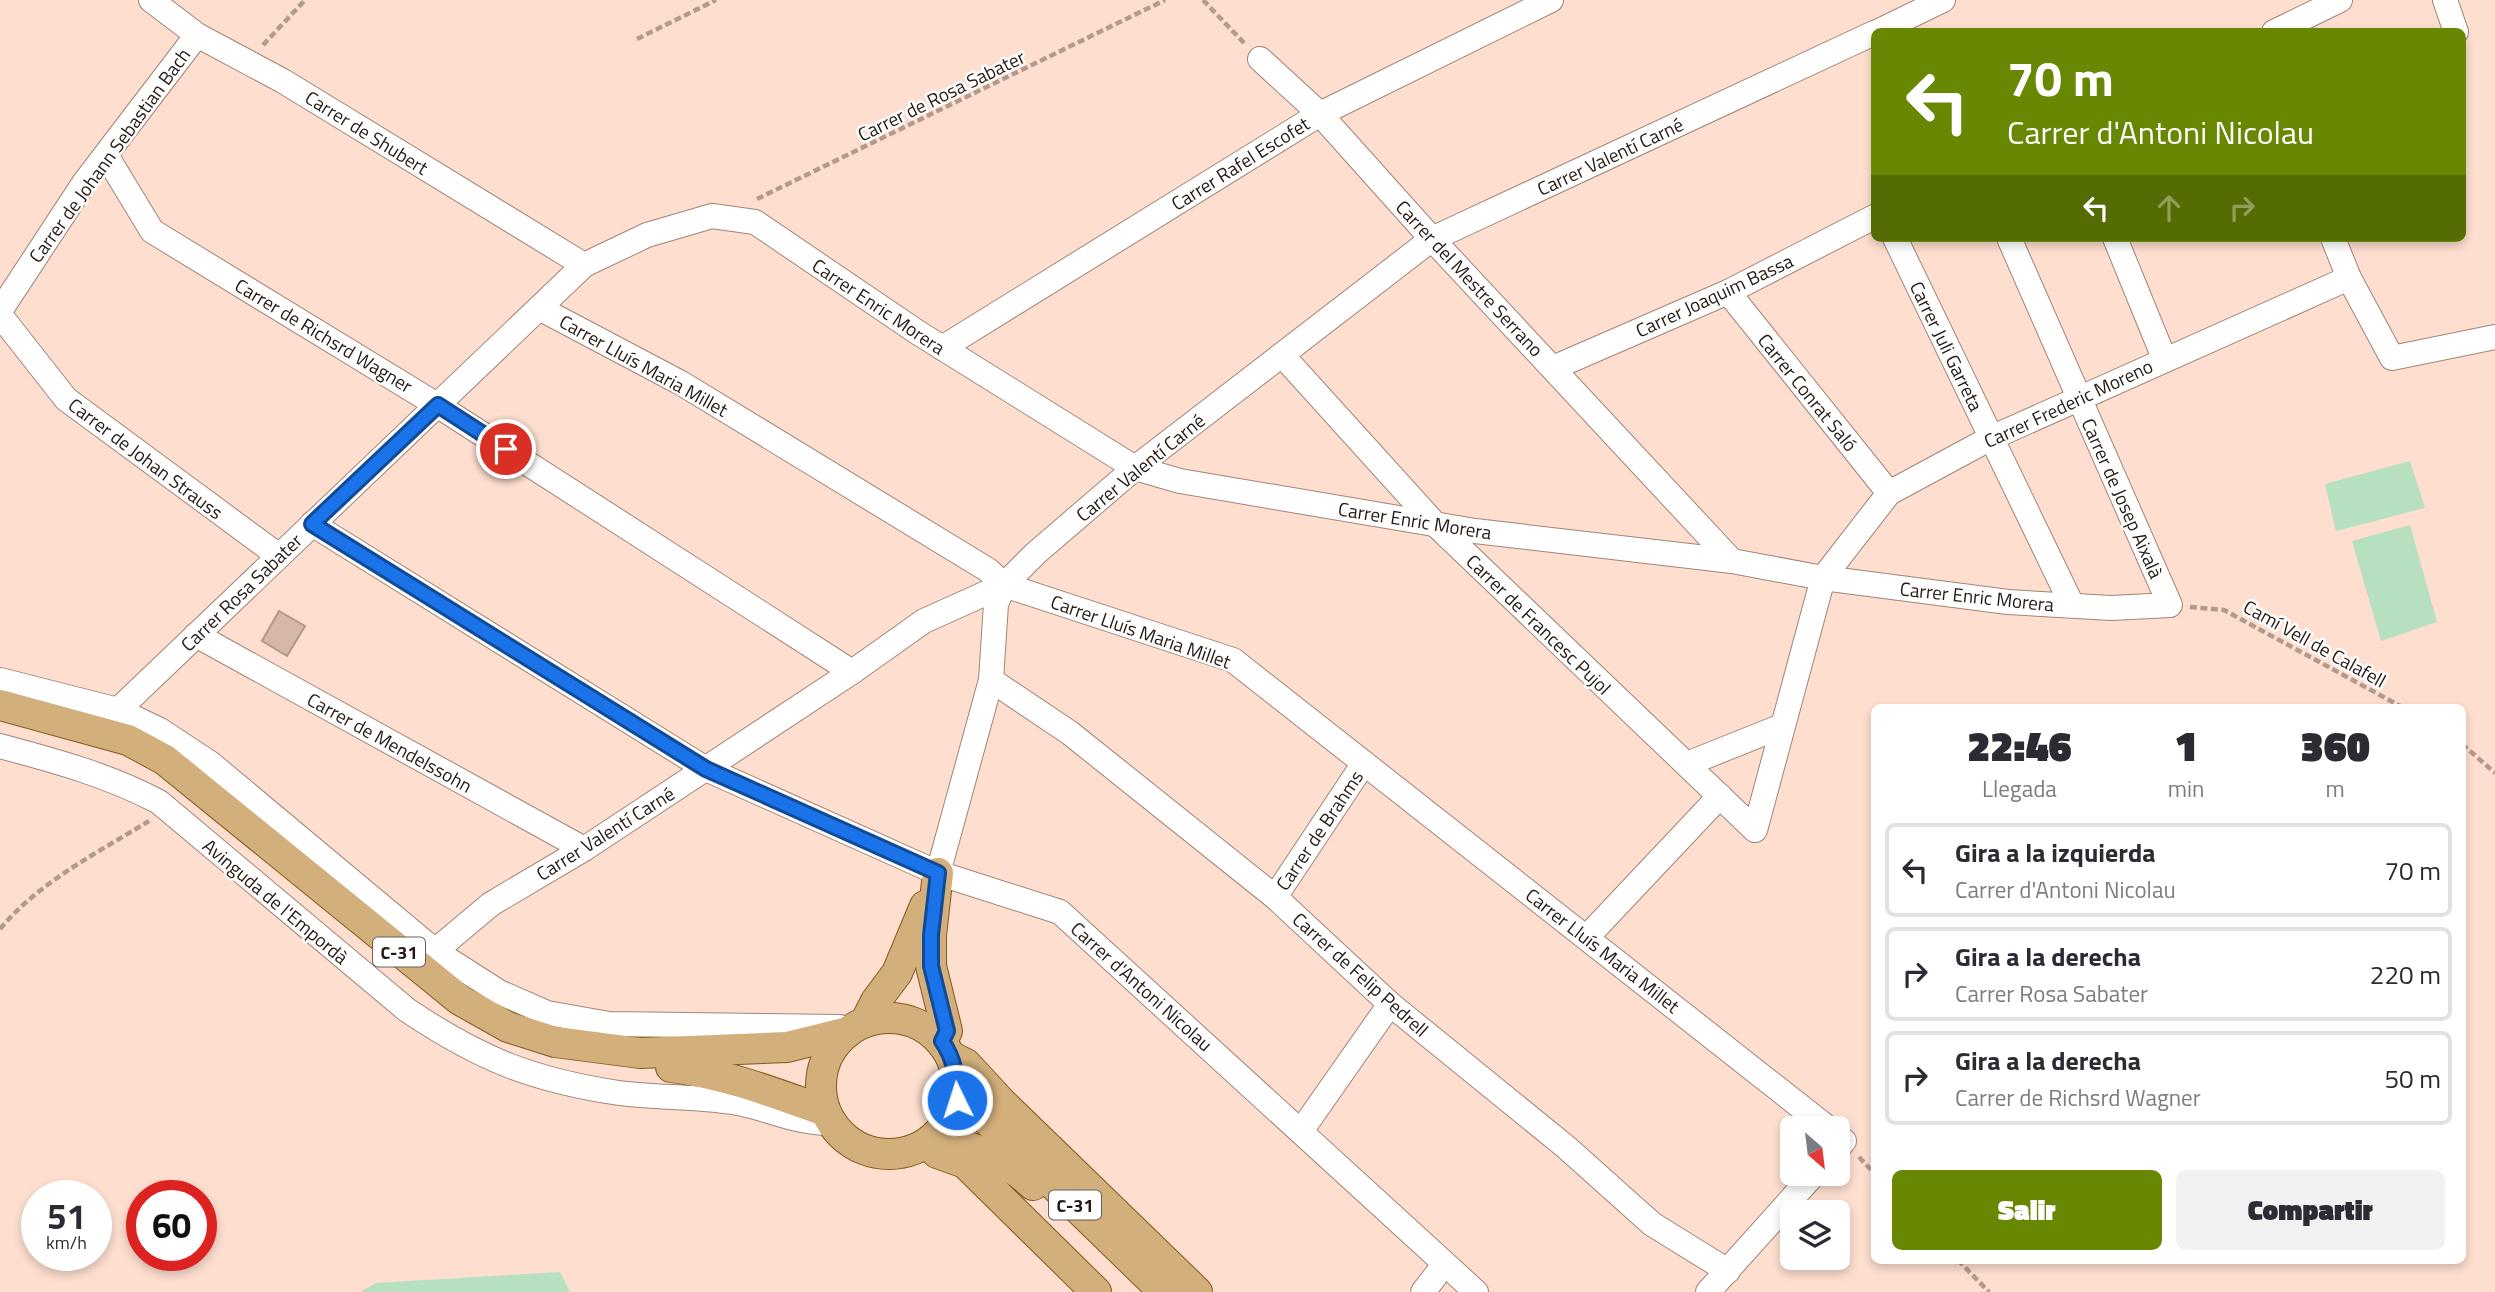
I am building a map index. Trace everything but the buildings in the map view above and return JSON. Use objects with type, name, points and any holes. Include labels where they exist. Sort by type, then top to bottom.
[{"type":"main road","name":"C-31","points":[[0,705],[128,740],[165,760],[460,1000],[508,1027],[555,1042],[640,1054],[788,1048],[894,1018],[920,1025],[950,1059],[985,1118],[1164,1292]]},
{"type":"main road","name":"C-31","points":[[0,721],[123,752],[458,1016],[529,1050],[572,1058],[639,1062],[706,1071],[761,1086],[828,1117],[844,1138],[860,1149],[878,1154],[897,1154],[926,1143],[971,1146],[1019,1171],[1144,1292]]},
{"type":"main road","points":[[828,1117],[820,1090],[823,1068],[832,1048],[856,1027],[897,973],[938,873]]},
{"type":"main road","points":[[938,873],[931,935],[931,966],[947,1031],[957,1100],[949,1120],[926,1143],[944,1155],[965,1163],[1096,1292]]},
{"type":"main road","points":[[950,1059],[966,1063],[1000,1102],[1197,1292]]},
{"type":"street","name":"Carrer de Shubert","points":[[151,0],[197,35],[283,81],[583,265]]},
{"type":"street","name":"Carrer Rafel Escofet","points":[[942,348],[1320,114],[1551,0]]},
{"type":"street","name":"Carrer Valentí Carné","points":[[1884,28],[1943,0]]},
{"type":"street","points":[[2282,28],[2340,0]]},
{"type":"street","points":[[2445,0],[2455,28]]},
{"type":"street","name":"Carrer Valentí Carné","points":[[435,951],[491,904],[584,849],[852,672],[924,621],[1004,585],[1036,553],[1135,468],[1432,239],[1871,34]]},
{"type":"street","name":"Carrer de Johann Sebastian Bach","points":[[0,313],[84,183],[197,35]]},
{"type":"street","name":"Carrer del Mestre Serrano","points":[[1260,59],[1320,114],[1432,239],[1732,561]]},
{"type":"street","name":"Carrer de Richsrd Wagner","points":[[106,155],[152,230],[438,405],[852,672]]},
{"type":"street","name":"Carrer Rosa Sabater","points":[[118,710],[583,265],[647,235],[712,216],[732,219]]},
{"type":"street","name":"Carrer Enric Morera","points":[[732,219],[755,222],[942,348],[1135,468],[1180,481],[1434,524],[1732,561],[1823,578],[2008,603],[2110,608],[2170,605]]},
{"type":"street","name":"Carrer Joaquim Bassa","points":[[1553,368],[1728,292],[1871,219]]},
{"type":"street","name":"Carrer Juli Garreta","points":[[1897,242],[2072,605]]},
{"type":"street","name":"Carrer de Josep Aixalà","points":[[2011,242],[2170,605]]},
{"type":"street","points":[[2117,242],[2164,358]]},
{"type":"street","points":[[2335,242],[2349,278],[2392,358],[2495,337]]},
{"type":"street","name":"Carrer Frederic Moreno","points":[[1823,578],[1889,492],[1991,438],[2164,358],[2349,278]]},
{"type":"street","name":"Carrer Conrat Saló","points":[[1728,292],[1889,492]]},
{"type":"street","name":"Carrer Lluís Maria Millet","points":[[539,308],[681,383],[988,570],[1004,585],[1233,660],[1587,937],[1810,1116]]},
{"type":"street","name":"Carrer de Johan Strauss","points":[[0,313],[66,399],[279,556]]},
{"type":"street","name":"Carrer de Francesc Pujol","points":[[1282,355],[1434,524],[1755,830],[1823,578]]},
{"type":"street","name":"Carrer d'Antoni Nicolau","points":[[312,524],[706,769],[938,873],[1060,912],[1476,1292]]},
{"type":"street","points":[[938,873],[991,680],[996,604],[1004,585]]},
{"type":"street","name":"Carrer de Mendelssohn","points":[[196,635],[584,849]]},
{"type":"street","points":[[0,680],[118,710],[160,730],[210,763],[435,951],[499,992],[547,1013],[609,1024],[856,1027]]},
{"type":"street","name":"Carrer de Felip Pedrell","points":[[991,680],[1070,733],[1275,897],[1390,1004],[1566,1146],[1652,1224],[1728,1271]]},
{"type":"street","points":[[1687,764],[1782,726]]},
{"type":"street","name":"Avinguda de l'Empordà","points":[[0,746],[73,765],[123,783],[167,810],[407,1010],[446,1037],[486,1058],[529,1075],[608,1091],[733,1102],[807,1124],[828,1117]]},
{"type":"street","name":"Carrer de Brahms","points":[[1275,897],[1364,763]]},
{"type":"street","points":[[1587,937],[1720,796]]},
{"type":"street","points":[[1301,1131],[1390,1004]]},
{"type":"street","points":[[1708,1292],[1803,1186]]},
{"type":"street","points":[[1423,1292],[1444,1265]]},
{"type":"path","points":[[247,62],[305,0]]},
{"type":"path","points":[[637,39],[716,0]]},
{"type":"path","name":"Carrer de Rosa Sabater","points":[[732,219],[760,197],[1165,0]]},
{"type":"path","points":[[1203,0],[1260,59]]},
{"type":"path","name":"Camí Vell de Calafell","points":[[2170,605],[2224,610],[2396,704]]},
{"type":"path","points":[[2466,748],[2495,773]]},
{"type":"path","points":[[0,929],[15,911],[64,873],[167,810]]},
{"type":"path","points":[[1962,1264],[1989,1292]]},
{"type":"green space","points":[[2410,461],[2425,508],[2336,531],[2325,484]]},
{"type":"green space","points":[[2410,525],[2437,622],[2381,641],[2352,541]]},
{"type":"green space","points":[[560,1272],[570,1292],[360,1292],[376,1283]]},
{"type":"route","points":[[506,449],[438,405],[312,524],[706,769],[938,873],[931,935],[931,966],[947,1031],[942,1041],[952,1057],[957,1079],[957,1100]]}]
